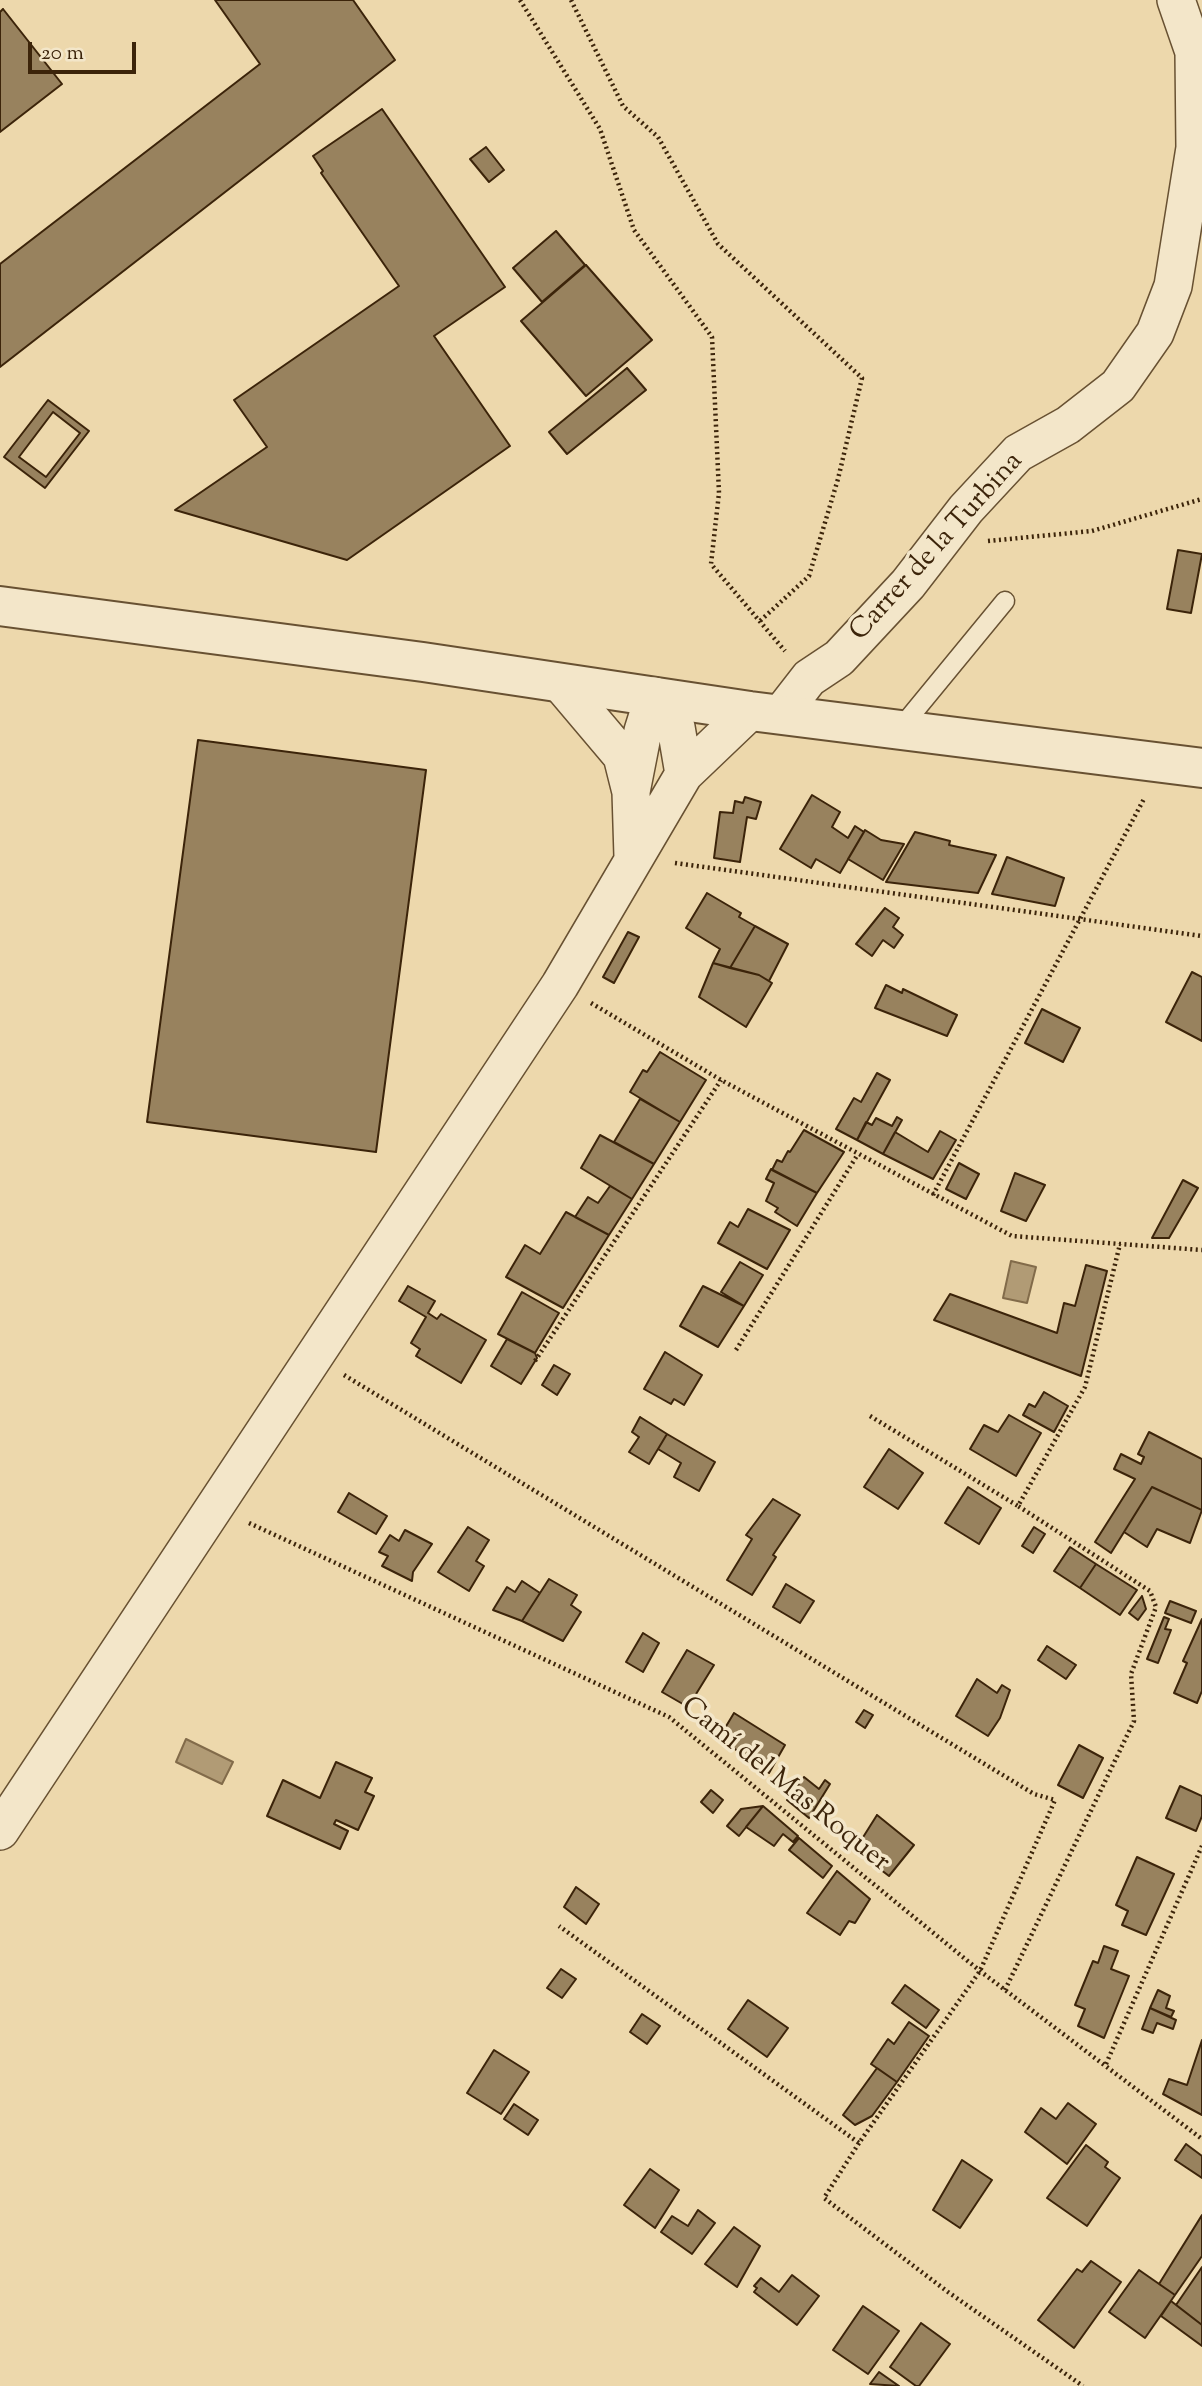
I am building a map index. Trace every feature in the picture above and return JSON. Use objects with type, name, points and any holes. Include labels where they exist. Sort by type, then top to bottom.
[{"type":"street","name":"Carrer de la Turbina","points":[[0,1831],[560,985],[684,774],[808,678],[839,658],[939,545],[966,509],[1018,453],[1068,425],[1118,386],[1155,333],[1173,286],[1195,148],[1194,52],[1176,0]]},
{"type":"street","points":[[0,606],[424,662],[562,685],[766,713],[1202,768]]},
{"type":"street","points":[[562,685],[622,756],[631,792],[633,857]]},
{"type":"street","points":[[654,696],[676,727],[684,774]]},
{"type":"street","points":[[631,792],[643,731],[654,696]]},
{"type":"lane","points":[[900,730],[1004,601]]},
{"type":"path","points":[[520,0],[600,129],[634,230],[712,337],[719,493],[711,564],[808,678]]},
{"type":"path","points":[[571,0],[623,106],[658,137],[718,244],[862,378],[838,479],[809,576],[760,622]]},
{"type":"path","points":[[939,545],[1092,531],[1202,499]]},
{"type":"path","points":[[933,1195],[1163,763]]},
{"type":"path","points":[[633,857],[1202,936]]},
{"type":"path","points":[[560,985],[721,1080],[1012,1236],[1202,1250]]},
{"type":"path","points":[[535,1361],[721,1080]]},
{"type":"path","points":[[736,1350],[858,1154]]},
{"type":"path","points":[[1018,1506],[1085,1387],[1120,1244]]},
{"type":"path","points":[[313,1356],[1034,1794],[1055,1800],[980,1971],[859,2143],[824,2199],[948,2292],[1083,2386]]},
{"type":"path","points":[[870,1416],[1018,1506],[1150,1591],[1156,1607],[1131,1674],[1134,1721],[1005,1990]]},
{"type":"path","name":"Camí del Mas Roquer","points":[[216,1508],[669,1717],[980,1971],[1202,2139]]},
{"type":"path","points":[[1106,2064],[1202,1846]]},
{"type":"path","points":[[559,1926],[859,2143]]},
{"type":"shaded area","points":[[1011,1261],[1036,1267],[1027,1303],[1003,1298]]},
{"type":"shaded area","points":[[186,1739],[233,1762],[222,1784],[176,1762]]},
{"type":"building","points":[[215,0],[353,0],[395,60],[0,367],[0,264],[260,64]]},
{"type":"building","points":[[3,9],[62,84],[0,132],[0,12]]},
{"type":"building","points":[[382,109],[505,287],[434,336],[510,446],[347,560],[175,510],[267,447],[234,400],[399,286],[321,173],[323,171],[313,156]]},
{"type":"building","points":[[486,147],[504,170],[489,182],[470,159]]},
{"type":"building","points":[[556,231],[585,265],[542,302],[513,268]]},
{"type":"building","points":[[586,265],[652,340],[586,396],[521,321]]},
{"type":"building","points":[[627,368],[646,390],[567,454],[549,432]]},
{"type":"building","points":[[48,400],[89,431],[45,488],[4,457]]},
{"type":"building","points":[[53,412],[80,433],[46,477],[19,457]]},
{"type":"building","points":[[1178,550],[1202,554],[1191,613],[1167,609]]},
{"type":"building","points":[[198,740],[426,770],[376,1152],[147,1122]]},
{"type":"building","points":[[812,795],[840,812],[832,827],[848,838],[855,826],[864,832],[840,873],[816,859],[811,868],[780,849]]},
{"type":"building","points":[[745,797],[761,802],[756,819],[747,817],[740,862],[714,858],[720,812],[733,813],[735,801],[743,803]]},
{"type":"building","points":[[865,830],[881,840],[904,844],[883,880],[848,859]]},
{"type":"building","points":[[915,832],[950,841],[949,845],[996,855],[978,893],[886,882]]},
{"type":"building","points":[[1007,857],[1064,878],[1055,906],[992,894]]},
{"type":"building","points":[[707,893],[741,913],[739,917],[755,926],[730,968],[713,963],[720,949],[686,928]]},
{"type":"building","points":[[885,908],[899,918],[893,927],[903,935],[894,948],[883,940],[872,956],[856,944]]},
{"type":"building","points":[[755,926],[788,944],[769,981],[759,975],[730,968]]},
{"type":"building","points":[[628,932],[639,937],[614,983],[603,977]]},
{"type":"building","points":[[713,963],[759,975],[772,983],[746,1027],[699,997]]},
{"type":"building","points":[[1192,972],[1202,977],[1202,1041],[1166,1022]]},
{"type":"building","points":[[886,985],[902,993],[903,989],[957,1015],[947,1036],[875,1008]]},
{"type":"building","points":[[1042,1009],[1080,1028],[1063,1062],[1025,1043]]},
{"type":"building","points":[[660,1052],[706,1080],[680,1122],[630,1092],[643,1070],[647,1072]]},
{"type":"building","points":[[877,1073],[890,1080],[857,1140],[836,1129],[854,1098],[861,1102]]},
{"type":"building","points":[[640,1099],[680,1122],[654,1164],[614,1142]]},
{"type":"building","points":[[897,1117],[902,1120],[883,1154],[857,1140],[866,1122],[872,1125],[876,1118],[892,1126]]},
{"type":"building","points":[[804,1130],[844,1152],[817,1193],[772,1170],[777,1160],[782,1162],[788,1151],[790,1152]]},
{"type":"building","points":[[940,1131],[956,1140],[933,1179],[883,1154],[895,1132],[928,1152]]},
{"type":"building","points":[[600,1135],[654,1164],[632,1199],[581,1168]]},
{"type":"building","points":[[959,1163],[979,1174],[966,1199],[946,1189]]},
{"type":"building","points":[[771,1169],[817,1193],[797,1226],[775,1212],[778,1208],[766,1201],[774,1183],[766,1179]]},
{"type":"building","points":[[1015,1173],[1045,1185],[1026,1221],[1001,1211]]},
{"type":"building","points":[[1183,1180],[1198,1188],[1169,1238],[1152,1238]]},
{"type":"building","points":[[610,1186],[632,1199],[609,1235],[575,1217],[588,1197],[598,1203]]},
{"type":"building","points":[[748,1209],[790,1230],[767,1269],[718,1243],[730,1222],[738,1227]]},
{"type":"building","points":[[566,1212],[609,1235],[563,1308],[506,1277],[525,1245],[540,1254]]},
{"type":"building","points":[[740,1262],[763,1275],[744,1306],[721,1292]]},
{"type":"building","points":[[1086,1265],[1107,1271],[1081,1376],[934,1320],[950,1294],[1057,1333],[1064,1303],[1075,1306]]},
{"type":"building","points":[[408,1286],[435,1301],[428,1313],[437,1319],[441,1314],[486,1340],[461,1383],[416,1356],[420,1349],[411,1343],[426,1317],[399,1301]]},
{"type":"building","points":[[703,1286],[744,1306],[718,1347],[680,1326]]},
{"type":"building","points":[[522,1292],[559,1313],[535,1353],[498,1334]]},
{"type":"building","points":[[507,1339],[535,1353],[537,1358],[521,1384],[491,1366]]},
{"type":"building","points":[[665,1352],[702,1375],[684,1405],[674,1399],[671,1404],[644,1389]]},
{"type":"building","points":[[554,1365],[570,1374],[557,1395],[542,1385]]},
{"type":"building","points":[[1044,1392],[1068,1406],[1054,1432],[1023,1415],[1029,1404],[1035,1407]]},
{"type":"building","points":[[1009,1415],[1041,1433],[1016,1476],[970,1449],[984,1425],[998,1432]]},
{"type":"building","points":[[640,1417],[667,1434],[649,1464],[629,1452],[639,1437],[632,1432]]},
{"type":"building","points":[[1149,1432],[1202,1459],[1202,1510],[1152,1487],[1111,1553],[1095,1542],[1135,1479],[1114,1469],[1121,1454],[1141,1464],[1144,1457],[1138,1454]]},
{"type":"building","points":[[667,1434],[715,1462],[699,1491],[674,1477],[681,1463],[658,1449]]},
{"type":"building","points":[[889,1449],[923,1473],[898,1509],[864,1487]]},
{"type":"building","points":[[968,1487],[1001,1508],[979,1544],[945,1523]]},
{"type":"building","points":[[1152,1487],[1202,1510],[1190,1543],[1157,1529],[1147,1547],[1124,1532]]},
{"type":"building","points":[[349,1493],[387,1516],[376,1534],[338,1512]]},
{"type":"building","points":[[773,1499],[800,1515],[773,1555],[776,1557],[752,1595],[727,1580],[752,1539],[746,1535]]},
{"type":"building","points":[[468,1527],[489,1540],[476,1561],[484,1566],[469,1591],[438,1572]]},
{"type":"building","points":[[1034,1527],[1045,1534],[1033,1553],[1022,1546]]},
{"type":"building","points":[[405,1530],[432,1544],[413,1572],[412,1581],[382,1566],[388,1556],[379,1552],[390,1535],[399,1541]]},
{"type":"building","points":[[1070,1547],[1096,1564],[1080,1588],[1054,1571]]},
{"type":"building","points":[[1096,1564],[1137,1590],[1120,1615],[1080,1588]]},
{"type":"building","points":[[549,1579],[577,1595],[571,1605],[581,1612],[563,1641],[522,1621]]},
{"type":"building","points":[[522,1581],[540,1593],[522,1621],[493,1610],[507,1587],[515,1592]]},
{"type":"building","points":[[786,1584],[814,1601],[800,1623],[773,1607]]},
{"type":"building","points":[[1142,1596],[1146,1609],[1138,1620],[1129,1613]]},
{"type":"building","points":[[1170,1601],[1196,1611],[1191,1623],[1165,1613]]},
{"type":"building","points":[[1164,1617],[1169,1619],[1165,1629],[1171,1630],[1158,1663],[1147,1659]]},
{"type":"building","points":[[1202,1619],[1202,1691],[1197,1703],[1174,1693],[1187,1663],[1183,1661]]},
{"type":"building","points":[[643,1633],[659,1643],[643,1672],[626,1662]]},
{"type":"building","points":[[1047,1646],[1076,1665],[1066,1679],[1038,1660]]},
{"type":"building","points":[[687,1650],[714,1665],[688,1707],[662,1692]]},
{"type":"building","points":[[977,1679],[997,1693],[1002,1685],[1010,1690],[1000,1718],[988,1736],[956,1716]]},
{"type":"building","points":[[864,1710],[873,1715],[865,1728],[856,1722]]},
{"type":"building","points":[[734,1713],[785,1745],[769,1773],[719,1738]]},
{"type":"building","points":[[1079,1745],[1103,1758],[1083,1798],[1058,1785]]},
{"type":"building","points":[[336,1762],[372,1778],[365,1792],[374,1796],[358,1830],[336,1820],[334,1824],[348,1831],[340,1849],[267,1816],[283,1780],[320,1798]]},
{"type":"building","points":[[804,1777],[819,1789],[825,1780],[830,1784],[809,1818],[787,1800]]},
{"type":"building","points":[[1180,1786],[1202,1796],[1202,1816],[1196,1831],[1166,1818]]},
{"type":"building","points":[[711,1790],[723,1800],[713,1813],[701,1802]]},
{"type":"building","points":[[763,1806],[798,1836],[793,1842],[783,1834],[774,1846],[746,1827]]},
{"type":"building","points":[[763,1806],[739,1836],[727,1826],[741,1809]]},
{"type":"building","points":[[877,1815],[914,1845],[889,1876],[855,1850]]},
{"type":"building","points":[[799,1838],[832,1866],[823,1878],[789,1850]]},
{"type":"building","points":[[1137,1857],[1174,1874],[1146,1935],[1122,1925],[1128,1911],[1116,1905]]},
{"type":"building","points":[[837,1871],[870,1899],[855,1923],[849,1921],[840,1935],[807,1913]]},
{"type":"building","points":[[576,1887],[599,1904],[586,1924],[564,1907]]},
{"type":"building","points":[[1104,1946],[1118,1951],[1111,1969],[1129,1976],[1104,2038],[1078,2026],[1085,2009],[1075,2005],[1093,1961],[1098,1963]]},
{"type":"building","points":[[561,1969],[576,1979],[562,1998],[547,1988]]},
{"type":"building","points":[[905,1985],[939,2010],[926,2028],[892,2003]]},
{"type":"building","points":[[1158,1990],[1170,1996],[1166,2008],[1174,2011],[1171,2017],[1150,2008]]},
{"type":"building","points":[[748,2000],[788,2028],[767,2057],[728,2029]]},
{"type":"building","points":[[1150,2008],[1176,2020],[1173,2029],[1157,2023],[1153,2033],[1142,2029]]},
{"type":"building","points":[[642,2014],[660,2026],[647,2044],[630,2032]]},
{"type":"building","points":[[909,2022],[929,2036],[897,2082],[871,2064],[888,2039],[894,2044]]},
{"type":"building","points":[[1202,2040],[1202,2115],[1163,2094],[1169,2079],[1187,2085]]},
{"type":"building","points":[[494,2050],[529,2072],[501,2114],[467,2093]]},
{"type":"building","points":[[877,2068],[897,2082],[872,2116],[855,2125],[843,2115]]},
{"type":"building","points":[[1068,2103],[1096,2124],[1067,2164],[1025,2132],[1041,2108],[1056,2119]]},
{"type":"building","points":[[514,2104],[538,2120],[528,2135],[504,2119]]},
{"type":"building","points":[[1186,2144],[1202,2156],[1202,2178],[1175,2160]]},
{"type":"building","points":[[1086,2145],[1108,2162],[1105,2167],[1120,2178],[1087,2226],[1047,2198]]},
{"type":"building","points":[[962,2160],[992,2180],[960,2228],[933,2210]]},
{"type":"building","points":[[650,2169],[679,2190],[655,2228],[624,2205]]},
{"type":"building","points":[[698,2210],[715,2223],[692,2254],[661,2232],[672,2216],[688,2226]]},
{"type":"building","points":[[1202,2215],[1202,2256],[1175,2295],[1159,2284]]},
{"type":"building","points":[[734,2227],[760,2246],[737,2287],[705,2264]]},
{"type":"building","points":[[1091,2261],[1121,2282],[1074,2348],[1038,2320],[1077,2269],[1082,2272]]},
{"type":"building","points":[[1202,2267],[1202,2325],[1176,2305]]},
{"type":"building","points":[[1139,2270],[1175,2295],[1145,2338],[1109,2312]]},
{"type":"building","points":[[792,2275],[819,2296],[797,2325],[754,2292],[757,2288],[754,2286],[761,2278],[779,2292]]},
{"type":"building","points":[[1171,2301],[1202,2325],[1202,2346],[1161,2316]]},
{"type":"building","points":[[863,2306],[899,2331],[868,2374],[833,2350]]},
{"type":"building","points":[[921,2323],[950,2344],[919,2386],[916,2386],[890,2367]]},
{"type":"building","points":[[879,2372],[899,2386],[870,2384]]}]
